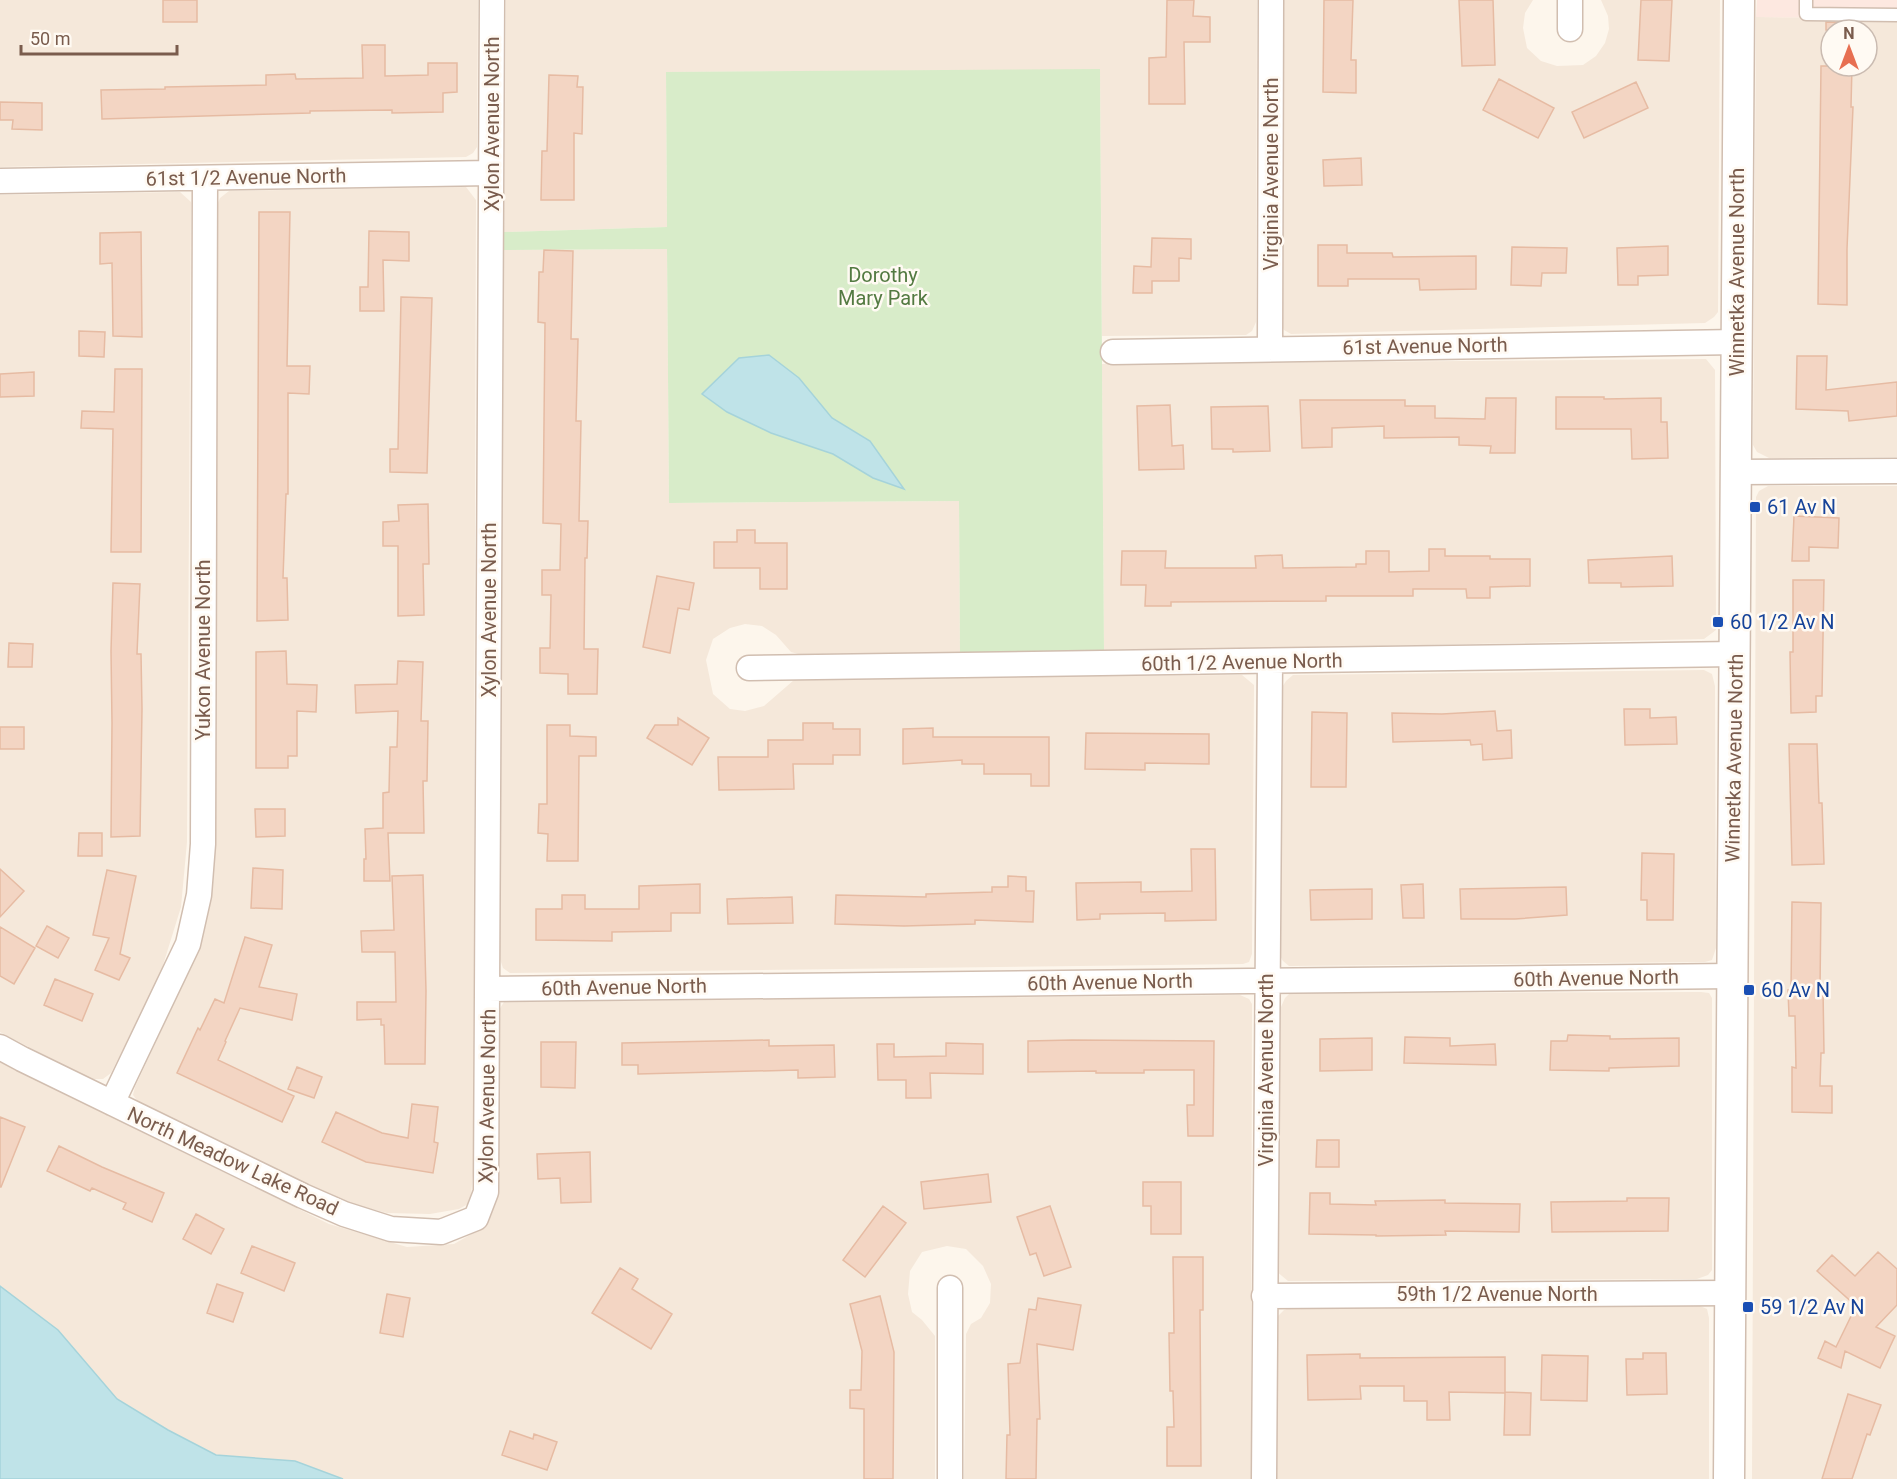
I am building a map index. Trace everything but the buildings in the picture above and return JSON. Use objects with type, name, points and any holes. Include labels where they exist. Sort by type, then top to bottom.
[{"type":"street","name":"Xylon Avenue North","points":[[476,1218],[486,1192],[492,0]]},
{"type":"street","name":"Virginia Avenue North","points":[[1270,348],[1271,0]]},
{"type":"street","points":[[1570,0],[1570,29]]},
{"type":"street","name":"Winnetka Avenue North","points":[[1729,1479],[1739,0]]},
{"type":"street","name":"61st 1/2 Avenue North","points":[[0,181],[491,173]]},
{"type":"street","name":"Yukon Avenue North","points":[[112,1103],[188,944],[199,895],[203,844],[205,178]]},
{"type":"street","name":"61st Avenue North","points":[[1113,352],[1737,342]]},
{"type":"street","points":[[1735,472],[1897,471]]},
{"type":"street","name":"60th 1/2 Avenue North","points":[[749,668],[1735,654]]},
{"type":"street","name":"Virginia Avenue North","points":[[1264,1479],[1270,661]]},
{"type":"street","name":"60th Avenue North","points":[[488,989],[1732,976]]},
{"type":"street","name":"North Meadow Lake Road","points":[[0,1047],[303,1196],[354,1217],[391,1229],[441,1232],[476,1218]]},
{"type":"street","points":[[950,1288],[950,1479]]},
{"type":"street","name":"59th 1/2 Avenue North","points":[[1264,1296],[1729,1293]]},
{"type":"lane","points":[[1806,0],[1806,14],[1897,15]]},
{"type":"shaded area","points":[[0,0],[478,0],[477,147],[466,157],[0,167]]},
{"type":"shaded area","points":[[506,0],[1257,0],[1256,322],[1252,331],[1246,335],[1102,336],[1100,70],[666,72],[667,227],[504,232]]},
{"type":"shaded area","points":[[1284,0],[1533,0],[1525,13],[1523,28],[1527,48],[1541,61],[1557,66],[1583,65],[1596,56],[1605,43],[1609,29],[1608,16],[1601,0],[1720,0],[1718,312],[1705,323],[1291,334],[1284,330],[1281,323]]},
{"type":"shaded area","points":[[1757,0],[1897,0],[1897,18],[1756,17]]},
{"type":"shaded area","points":[[1756,17],[1897,18],[1897,457],[1769,458],[1757,452],[1753,445]]},
{"type":"shaded area","points":[[466,187],[476,200],[473,1173],[468,1204],[459,1209],[430,1214],[387,1213],[341,1201],[139,1103],[133,1095],[190,969],[207,913],[214,868],[218,203],[220,198],[229,191]]},
{"type":"shaded area","points":[[180,192],[191,202],[187,842],[181,907],[159,978],[111,1073],[103,1079],[90,1079],[0,1032],[0,195]]},
{"type":"shaded area","points":[[667,249],[669,503],[959,501],[960,653],[798,654],[791,652],[776,635],[762,626],[745,624],[730,628],[713,639],[706,660],[713,694],[730,709],[745,711],[764,706],[794,680],[802,678],[1242,675],[1254,685],[1252,954],[1249,962],[1243,964],[510,973],[503,968],[500,959],[503,250]]},
{"type":"shaded area","points":[[1706,359],[1715,370],[1716,630],[1704,639],[1104,652],[1102,364]]},
{"type":"shaded area","points":[[1768,486],[1897,486],[1897,1479],[1752,1479],[1756,497],[1759,491]]},
{"type":"shaded area","points":[[1704,670],[1712,674],[1715,686],[1716,948],[1712,960],[1705,962],[1289,966],[1283,961],[1280,956],[1281,689],[1293,675]]},
{"type":"shaded area","points":[[1290,993],[1709,993],[1712,998],[1712,1270],[1708,1275],[1697,1279],[1288,1281],[1276,1271],[1281,1007]]},
{"type":"shaded area","points":[[1240,995],[1249,999],[1252,1004],[1251,1479],[964,1479],[966,1334],[971,1324],[981,1318],[990,1303],[991,1284],[983,1266],[966,1249],[947,1246],[922,1252],[910,1271],[908,1294],[912,1312],[935,1336],[935,1479],[343,1479],[295,1461],[216,1455],[168,1430],[117,1399],[58,1330],[0,1286],[0,1062],[329,1224],[407,1247],[454,1244],[477,1231],[490,1213],[497,1184],[499,1010],[504,1002]]},
{"type":"shaded area","points":[[1700,1306],[1707,1309],[1709,1318],[1709,1479],[1275,1479],[1274,1320],[1284,1310],[1293,1307]]},
{"type":"green space","name":"Dorothy Mary Park","points":[[1100,69],[1104,652],[960,653],[959,501],[669,503],[667,249],[503,250],[504,232],[667,227],[666,72]]},
{"type":"water","points":[[769,355],[799,378],[832,418],[870,441],[904,489],[873,478],[833,454],[771,433],[727,412],[702,394],[739,358]]},
{"type":"water","points":[[0,1286],[58,1330],[117,1399],[168,1430],[216,1455],[295,1461],[343,1479],[0,1479]]},
{"type":"place","name":"61 Av N","points":[[1755,507]]},
{"type":"place","name":"60 1/2 Av N","points":[[1718,622]]},
{"type":"place","name":"60 Av N","points":[[1749,990]]},
{"type":"place","name":"59 1/2 Av N","points":[[1748,1307]]}]
